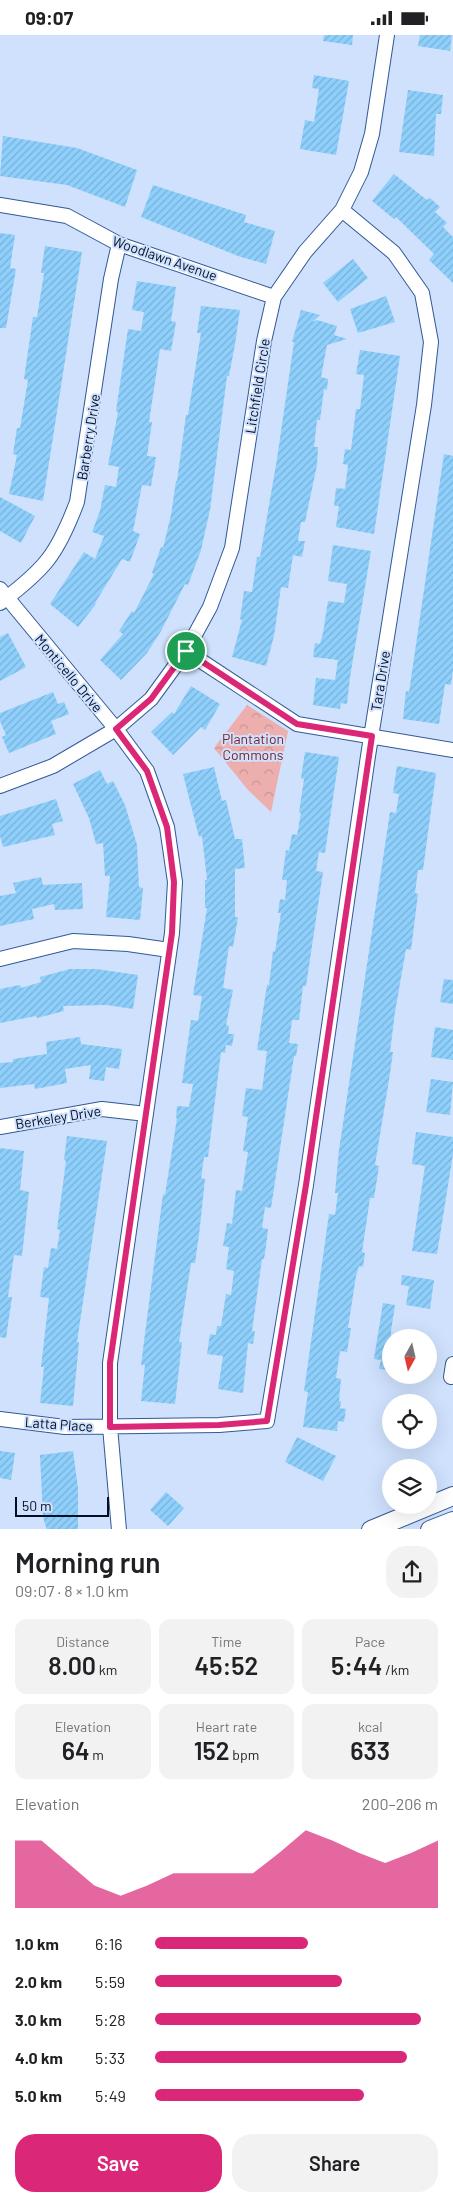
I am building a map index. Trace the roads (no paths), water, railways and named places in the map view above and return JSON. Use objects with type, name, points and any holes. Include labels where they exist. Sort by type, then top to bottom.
[{"type":"main road","points":[[372,1529],[453,1496]]},
{"type":"main road","points":[[430,1529],[453,1521]]},
{"type":"street","name":"Litchfield Circle","points":[[0,786],[54,766],[116,729],[151,699],[186,651],[210,607],[232,548],[264,341],[274,297],[305,252],[342,211],[360,172],[372,134],[387,35]]},
{"type":"street","name":"Woodlawn Avenue","points":[[0,205],[67,216],[119,244],[274,297]]},
{"type":"street","name":"Tara Drive","points":[[267,1421],[307,1175],[372,736],[424,405],[431,342],[422,293],[394,253],[342,211]]},
{"type":"street","name":"Barberry Drive","points":[[2,597],[39,573],[52,557],[68,527],[77,502],[111,279],[119,244]]},
{"type":"street","name":"Monticello Drive","points":[[2,597],[116,729],[147,771],[167,827],[174,882],[169,950],[110,1363],[110,1427],[119,1528]]},
{"type":"street","points":[[186,651],[297,724],[453,750]]},
{"type":"street","points":[[0,959],[73,941],[128,943],[169,950]]},
{"type":"street","name":"Berkeley Drive","points":[[0,1127],[102,1109],[146,1114]]},
{"type":"street","name":"Latta Place","points":[[0,1419],[65,1427],[219,1425],[267,1421]]},
{"type":"park label","name":"Plantation Commons","points":[[253,746]]}]
